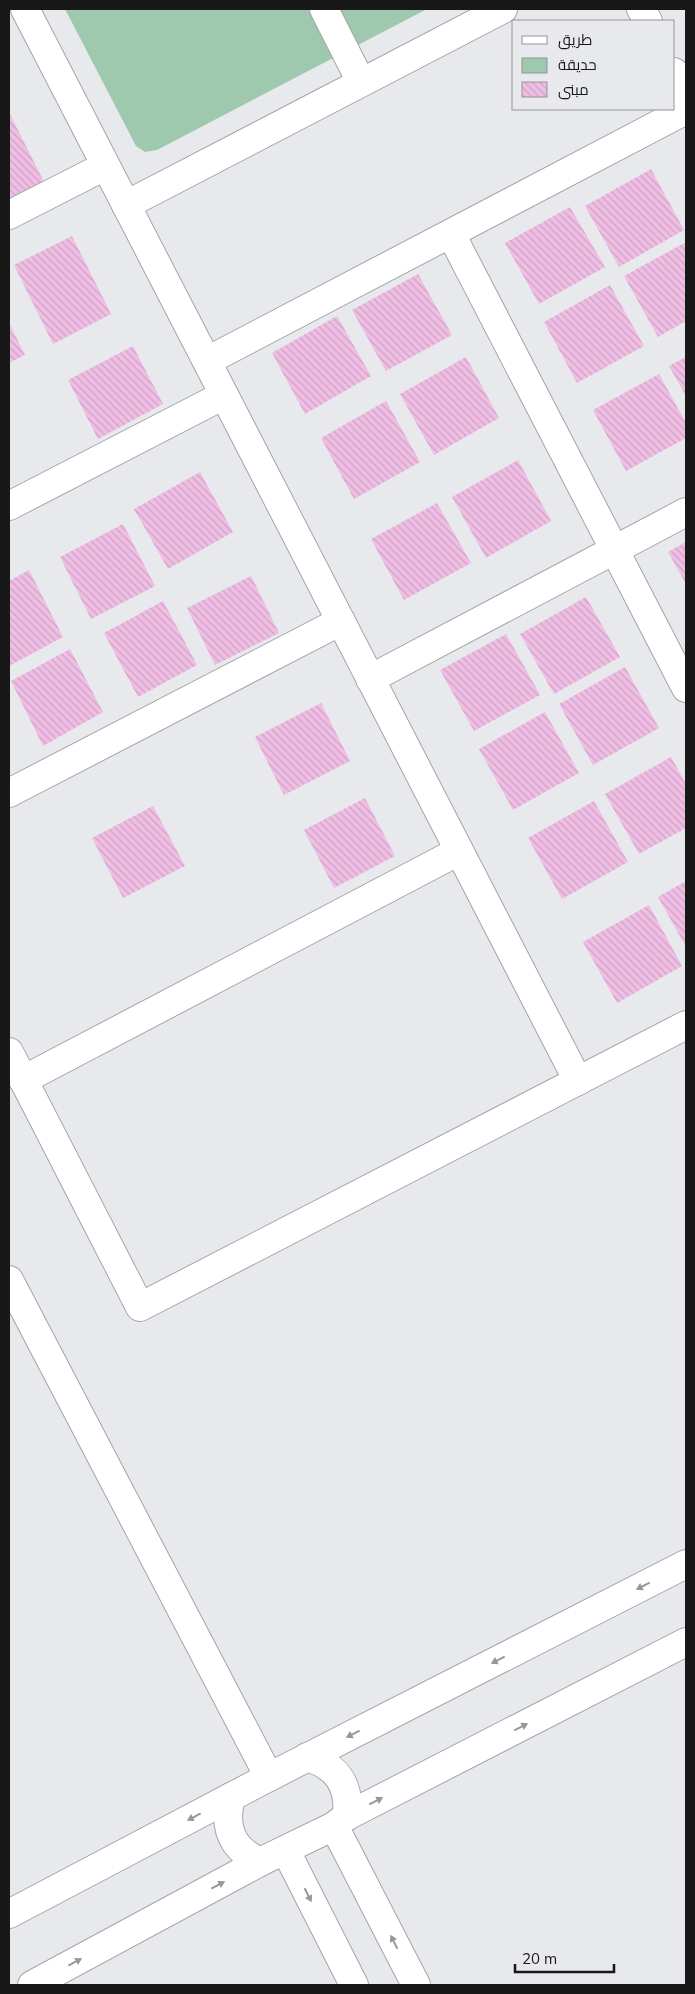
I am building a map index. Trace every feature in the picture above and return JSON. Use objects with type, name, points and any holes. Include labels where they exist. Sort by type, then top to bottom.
[{"type":"street","points":[[25,9],[578,1081]]},
{"type":"street","points":[[324,9],[361,82]]},
{"type":"street","points":[[126,205],[503,9]]},
{"type":"street","points":[[641,9],[647,20]]},
{"type":"street","points":[[675,74],[686,96]]},
{"type":"street","points":[[207,362],[686,110]]},
{"type":"street","points":[[9,215],[105,166]]},
{"type":"street","points":[[451,234],[686,688]]},
{"type":"street","points":[[9,506],[224,395]]},
{"type":"street","points":[[370,679],[686,512]]},
{"type":"street","points":[[9,793],[341,621]]},
{"type":"street","points":[[23,1080],[459,852]]},
{"type":"street","points":[[9,1052],[140,1307],[686,1025]]},
{"type":"street","points":[[9,1280],[269,1777]]},
{"type":"street","points":[[9,1914],[307,1757],[686,1564]]},
{"type":"street","points":[[32,1985],[260,1862],[286,1851],[686,1642]]},
{"type":"street","points":[[307,1757],[320,1761],[331,1768],[340,1778],[348,1803],[341,1821],[416,1985]]},
{"type":"street","points":[[231,1797],[227,1823],[231,1836],[238,1848],[260,1862]]},
{"type":"street","points":[[286,1851],[354,1985]]},
{"type":"green space","points":[[65,9],[427,9],[157,150],[145,152],[136,146]]},
{"type":"building","points":[[9,112],[48,190],[9,210]]},
{"type":"building","points":[[651,169],[684,230],[619,267],[585,206]]},
{"type":"building","points":[[570,207],[605,267],[539,304],[505,243]]},
{"type":"building","points":[[72,236],[111,314],[53,344],[14,265]]},
{"type":"building","points":[[686,242],[686,321],[658,337],[624,276]]},
{"type":"building","points":[[418,274],[452,335],[386,371],[352,310]]},
{"type":"building","points":[[610,285],[644,346],[577,383],[544,322]]},
{"type":"building","points":[[337,316],[371,376],[305,414],[272,353]]},
{"type":"building","points":[[9,323],[25,355],[9,363]]},
{"type":"building","points":[[133,346],[163,404],[98,439],[68,380]]},
{"type":"building","points":[[466,357],[499,418],[434,455],[400,394]]},
{"type":"building","points":[[686,357],[686,396],[669,366]]},
{"type":"building","points":[[659,374],[686,423],[686,438],[626,471],[593,410]]},
{"type":"building","points":[[386,401],[420,462],[354,499],[321,438]]},
{"type":"building","points":[[518,460],[551,521],[486,558],[452,497]]},
{"type":"building","points":[[200,472],[233,532],[168,569],[134,509]]},
{"type":"building","points":[[437,503],[471,563],[404,600],[371,539]]},
{"type":"building","points":[[123,524],[155,586],[91,619],[60,557]]},
{"type":"building","points":[[686,542],[686,584],[668,552]]},
{"type":"building","points":[[29,570],[63,637],[9,666],[9,581]]},
{"type":"building","points":[[251,576],[279,633],[215,665],[187,608]]},
{"type":"building","points":[[586,597],[620,657],[554,694],[520,634]]},
{"type":"building","points":[[163,601],[197,665],[138,697],[104,633]]},
{"type":"building","points":[[506,634],[540,695],[474,731],[440,670]]},
{"type":"building","points":[[70,649],[103,712],[43,746],[11,681]]},
{"type":"building","points":[[625,667],[659,728],[593,765],[559,704]]},
{"type":"building","points":[[321,703],[350,761],[284,795],[255,737]]},
{"type":"building","points":[[545,712],[579,773],[513,810],[479,749]]},
{"type":"building","points":[[671,757],[686,784],[686,828],[639,854],[605,794]]},
{"type":"building","points":[[365,798],[395,856],[334,888],[304,830]]},
{"type":"building","points":[[594,801],[628,862],[562,899],[528,838]]},
{"type":"building","points":[[153,806],[185,866],[123,898],[92,838]]},
{"type":"building","points":[[686,881],[686,947],[658,897]]},
{"type":"building","points":[[649,905],[682,966],[617,1003],[583,942]]}]
